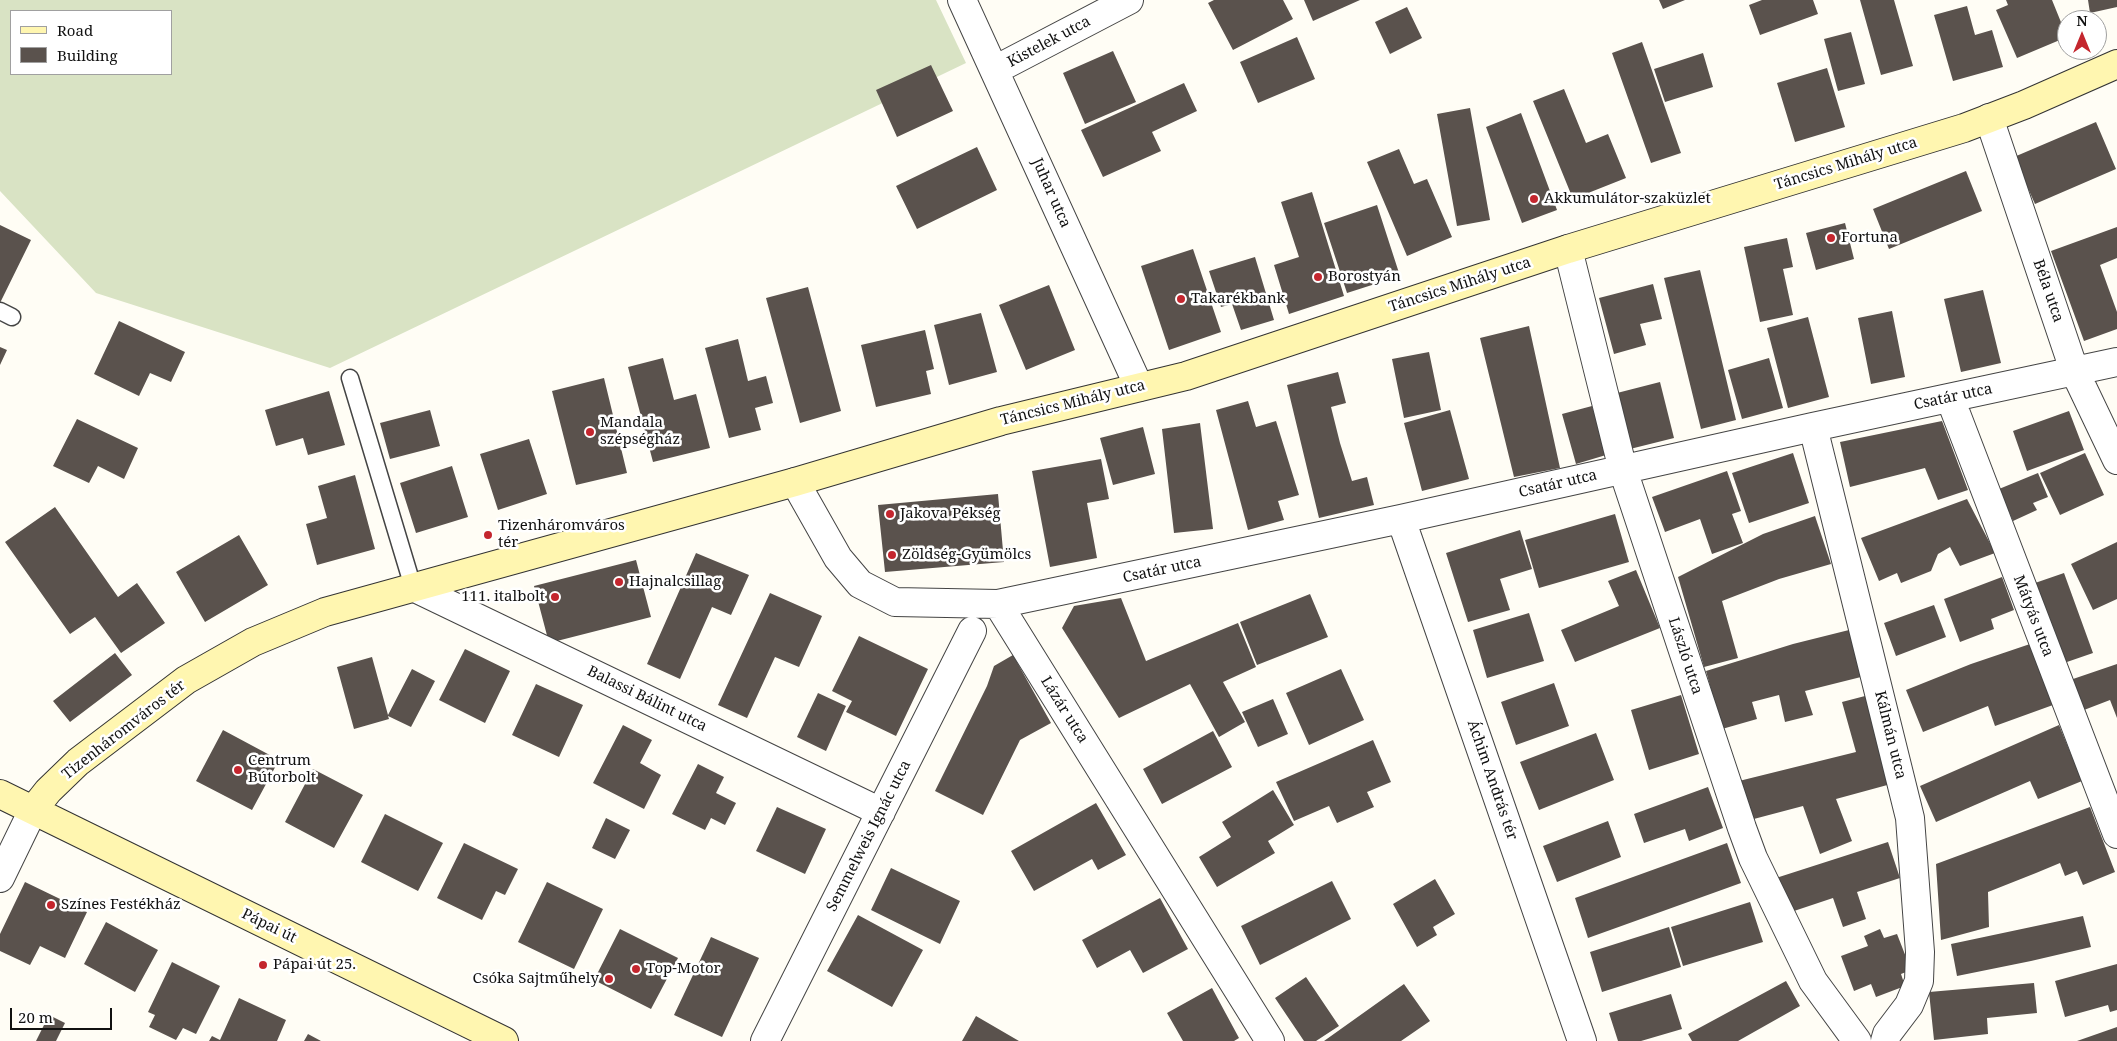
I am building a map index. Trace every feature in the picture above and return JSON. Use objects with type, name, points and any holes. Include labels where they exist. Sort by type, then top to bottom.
[{"type":"street","name":"Juhar utca","points":[[962,0],[1139,387]]},
{"type":"street","name":"Kistelek utca","points":[[995,70],[1129,0]]},
{"type":"street","name":"Táncsics Mihály utca","points":[[795,482],[1001,421],[1186,376],[1568,249],[1964,128],[2117,64]]},
{"type":"street","name":"Béla utca","points":[[1988,118],[2074,370],[2117,460]]},
{"type":"street","name":"László utca","points":[[1568,249],[1623,470],[1753,858],[1813,981],[1857,1041]]},
{"type":"street","name":"Csatár utca","points":[[998,604],[1401,520],[1813,427],[2117,362]]},
{"type":"street","name":"Mátyás utca","points":[[1950,398],[2117,834]]},
{"type":"street","name":"Kálmán utca","points":[[1813,427],[1910,818],[1920,952],[1919,981],[1909,1005],[1887,1034],[1885,1041]]},
{"type":"street","name":"Tizenháromváros tér","points":[[33,810],[78,762],[186,680],[253,642],[325,612],[795,482]]},
{"type":"street","points":[[795,482],[838,558],[860,584],[895,602],[998,604]]},
{"type":"street","name":"Áchim András tér","points":[[1401,520],[1582,1041]]},
{"type":"street","name":"Balassi Bálint utca","points":[[413,587],[881,812]]},
{"type":"street","name":"Lázár utca","points":[[998,604],[1270,1041]]},
{"type":"street","name":"Semmelweis Ignác utca","points":[[765,1041],[972,631]]},
{"type":"street","name":"Pápai út","points":[[0,794],[504,1041]]},
{"type":"street","points":[[0,878],[33,810]]},
{"type":"lane","points":[[350,378],[413,587]]},
{"type":"green space","points":[[0,0],[936,0],[966,63],[330,368],[96,293],[0,191]]},
{"type":"building","points":[[1214,0],[1283,0],[1293,19],[1233,50],[1208,3]]},
{"type":"building","points":[[1304,0],[1360,0],[1313,21]]},
{"type":"building","points":[[1659,0],[1685,0],[1663,9]]},
{"type":"building","points":[[1762,0],[1813,0],[1818,14],[1760,35],[1749,5]]},
{"type":"building","points":[[1860,0],[1894,0],[1913,66],[1881,75]]},
{"type":"building","points":[[2006,0],[2052,0],[2057,12],[2057,41],[2017,58],[1996,10],[2008,5]]},
{"type":"building","points":[[2088,0],[2117,0],[2117,7],[2104,10],[2090,10]]},
{"type":"building","points":[[1967,6],[1975,35],[1992,30],[2003,67],[1953,81],[1934,15]]},
{"type":"building","points":[[1407,7],[1422,38],[1390,54],[1375,22]]},
{"type":"building","points":[[1851,32],[1865,84],[1838,91],[1824,39]]},
{"type":"building","points":[[1297,37],[1315,79],[1258,103],[1240,62]]},
{"type":"building","points":[[1642,42],[1681,153],[1651,163],[1612,53]]},
{"type":"building","points":[[1113,51],[1136,102],[1085,124],[1063,73]]},
{"type":"building","points":[[1703,53],[1713,87],[1665,102],[1654,69]]},
{"type":"building","points":[[931,65],[953,111],[897,137],[876,90]]},
{"type":"building","points":[[1827,68],[1845,127],[1795,142],[1777,83]]},
{"type":"building","points":[[1184,83],[1197,111],[1152,132],[1161,151],[1103,177],[1081,130]]},
{"type":"building","points":[[1564,89],[1586,143],[1608,134],[1626,178],[1573,199],[1533,101]]},
{"type":"building","points":[[1470,108],[1490,220],[1457,226],[1437,114]]},
{"type":"building","points":[[1521,113],[1557,210],[1522,223],[1486,127]]},
{"type":"building","points":[[2096,122],[2116,169],[2035,204],[2014,157]]},
{"type":"building","points":[[977,147],[997,190],[917,229],[896,186]]},
{"type":"building","points":[[1399,149],[1414,184],[1427,179],[1452,237],[1407,256],[1367,162]]},
{"type":"building","points":[[1966,171],[1982,211],[1889,249],[1873,209]]},
{"type":"building","points":[[1312,192],[1344,296],[1289,314],[1274,265],[1299,257],[1281,202]]},
{"type":"building","points":[[1377,205],[1400,276],[1347,293],[1324,223]]},
{"type":"building","points":[[1845,223],[1854,259],[1816,270],[1806,233]]},
{"type":"building","points":[[0,225],[31,240],[0,303]]},
{"type":"building","points":[[2117,227],[2117,258],[2100,265],[2117,312],[2117,329],[2084,341],[2051,251]]},
{"type":"building","points":[[1787,238],[1793,267],[1783,269],[1793,315],[1760,322],[1744,247]]},
{"type":"building","name":"Takarékbank","points":[[1193,249],[1221,332],[1169,350],[1141,266]]},
{"type":"building","points":[[1255,257],[1274,320],[1241,330],[1232,304],[1221,307],[1209,271]]},
{"type":"building","points":[[1700,270],[1736,420],[1701,429],[1664,278]]},
{"type":"building","points":[[1653,284],[1662,319],[1640,324],[1646,345],[1614,354],[1599,298]]},
{"type":"building","points":[[1049,285],[1075,350],[1026,370],[999,305]]},
{"type":"building","points":[[808,287],[841,411],[800,423],[766,298]]},
{"type":"building","points":[[1983,290],[2001,363],[1961,372],[1944,299]]},
{"type":"building","points":[[1892,311],[1905,377],[1871,384],[1858,318]]},
{"type":"building","points":[[981,313],[997,372],[949,385],[934,325]]},
{"type":"building","points":[[1808,317],[1829,397],[1788,408],[1767,328]]},
{"type":"building","points":[[119,321],[185,352],[171,382],[150,373],[139,396],[94,374]]},
{"type":"building","points":[[1529,326],[1560,468],[1514,477],[1480,338]]},
{"type":"building","points":[[925,330],[934,369],[926,371],[931,394],[876,407],[861,345]]},
{"type":"building","points":[[738,339],[748,381],[766,376],[773,403],[755,408],[761,430],[729,438],[705,348]]},
{"type":"building","points":[[0,347],[7,350],[0,365]]},
{"type":"building","points":[[1429,352],[1441,410],[1404,418],[1392,359]]},
{"type":"building","points":[[663,358],[674,400],[696,394],[710,448],[653,462],[628,367]]},
{"type":"building","points":[[1769,358],[1783,408],[1742,419],[1728,370]]},
{"type":"building","points":[[1338,372],[1346,403],[1331,407],[1340,443],[1352,481],[1367,477],[1374,505],[1319,518],[1287,385]]},
{"type":"building","name":"Mandala szépségház","points":[[604,378],[627,473],[576,485],[552,391]]},
{"type":"building","points":[[1660,382],[1674,438],[1630,449],[1617,393]]},
{"type":"building","points":[[329,391],[345,445],[308,455],[303,438],[276,446],[265,410]]},
{"type":"building","points":[[1248,401],[1256,427],[1276,421],[1299,495],[1278,501],[1284,520],[1248,530],[1216,410]]},
{"type":"building","points":[[1592,406],[1606,455],[1576,464],[1562,414]]},
{"type":"building","points":[[430,410],[440,446],[390,459],[380,423]]},
{"type":"building","points":[[1450,410],[1469,479],[1422,491],[1404,423]]},
{"type":"building","points":[[2069,411],[2084,450],[2027,471],[2013,431]]},
{"type":"building","points":[[77,419],[138,448],[124,479],[98,466],[89,483],[53,466]]},
{"type":"building","points":[[1942,421],[1968,490],[1938,500],[1925,468],[1850,487],[1840,442]]},
{"type":"building","points":[[1200,423],[1213,529],[1174,533],[1162,429]]},
{"type":"building","points":[[1143,427],[1155,474],[1113,485],[1100,438]]},
{"type":"building","points":[[529,439],[547,494],[498,510],[480,454]]},
{"type":"building","points":[[1793,453],[1809,503],[1749,523],[1732,473]]},
{"type":"building","points":[[2085,453],[2104,495],[2060,515],[2040,473]]},
{"type":"building","points":[[1101,459],[1109,499],[1087,503],[1097,558],[1050,567],[1032,471]]},
{"type":"building","points":[[452,466],[468,517],[416,533],[400,483]]},
{"type":"building","points":[[1727,471],[1741,511],[1732,514],[1743,543],[1712,554],[1700,519],[1665,532],[1652,497]]},
{"type":"building","points":[[2038,473],[2048,497],[2033,503],[2037,510],[2013,521],[1999,489]]},
{"type":"building","points":[[355,475],[375,549],[317,565],[306,524],[327,518],[318,486]]},
{"type":"building","points":[[998,494],[1004,562],[885,572],[878,505]]},
{"type":"building","points":[[1967,499],[1995,553],[1960,566],[1950,547],[1938,554],[1931,571],[1901,583],[1897,573],[1879,581],[1861,538]]},
{"type":"building","points":[[55,507],[118,597],[137,583],[165,623],[121,653],[95,617],[70,634],[5,542]]},
{"type":"building","points":[[1615,514],[1629,562],[1539,588],[1525,540]]},
{"type":"building","points":[[1815,516],[1831,564],[1779,579],[1722,601],[1738,658],[1704,667],[1678,577],[1763,534]]},
{"type":"building","points":[[1520,530],[1532,569],[1500,579],[1510,610],[1468,622],[1446,553]]},
{"type":"building","points":[[239,535],[268,585],[205,622],[176,572]]},
{"type":"building","points":[[2117,542],[2117,599],[2093,610],[2071,564]]},
{"type":"building","points":[[696,553],[749,575],[731,615],[712,607],[680,679],[647,664]]},
{"type":"building","points":[[636,560],[651,617],[549,643],[534,586]]},
{"type":"building","points":[[1636,570],[1660,628],[1575,662],[1561,630],[1619,606],[1608,581]]},
{"type":"building","points":[[2064,573],[2093,653],[2064,663],[2035,583]]},
{"type":"building","points":[[2002,577],[2014,610],[1991,619],[1994,629],[1960,642],[1944,599]]},
{"type":"building","points":[[770,593],[822,616],[799,667],[775,657],[747,718],[718,705]]},
{"type":"building","points":[[1310,594],[1328,637],[1257,665],[1240,622]]},
{"type":"building","points":[[1121,598],[1146,661],[1238,623],[1256,667],[1223,682],[1245,722],[1219,737],[1190,684],[1119,718],[1062,628],[1074,606]]},
{"type":"building","points":[[1934,605],[1946,637],[1896,656],[1884,623]]},
{"type":"building","points":[[1529,613],[1544,661],[1487,678],[1473,630]]},
{"type":"building","points":[[1849,630],[1861,677],[1805,691],[1813,715],[1785,722],[1779,695],[1752,702],[1757,719],[1722,729],[1706,671],[1793,644]]},
{"type":"building","points":[[859,636],[928,669],[896,736],[846,712],[852,701],[832,691]]},
{"type":"building","points":[[2030,644],[2053,705],[1995,726],[1988,706],[1923,732],[1906,690],[1971,664]]},
{"type":"building","points":[[465,649],[510,671],[485,723],[439,700]]},
{"type":"building","points":[[115,653],[132,675],[70,722],[53,701]]},
{"type":"building","points":[[1013,655],[1051,723],[1020,740],[983,815],[935,791],[987,686],[994,666]]},
{"type":"building","points":[[372,657],[388,715],[412,669],[435,681],[411,727],[388,716],[389,719],[354,729],[337,667]]},
{"type":"building","points":[[2117,664],[2117,718],[2110,700],[2084,710],[2073,679]]},
{"type":"building","points":[[1341,669],[1364,720],[1309,745],[1286,693]]},
{"type":"building","points":[[1554,683],[1569,726],[1516,745],[1501,702]]},
{"type":"building","points":[[536,684],[583,705],[559,757],[512,735]]},
{"type":"building","points":[[818,693],[846,706],[826,751],[797,737]]},
{"type":"building","points":[[1681,695],[1699,754],[1649,770],[1631,710]]},
{"type":"building","points":[[1865,696],[1891,784],[1836,799],[1852,841],[1820,854],[1803,806],[1750,820],[1739,781],[1856,752],[1842,702]]},
{"type":"building","points":[[1273,699],[1288,734],[1258,747],[1242,712]]},
{"type":"building","points":[[623,725],[652,740],[640,763],[661,775],[644,809],[593,783]]},
{"type":"building","points":[[2059,725],[2082,781],[2038,799],[2030,781],[1936,822],[1920,786]]},
{"type":"building","name":"Centrum Bútorbolt","points":[[223,730],[279,760],[252,810],[196,781]]},
{"type":"building","points":[[1213,731],[1232,767],[1162,804],[1143,769]]},
{"type":"building","points":[[1596,733],[1614,780],[1539,810],[1520,762]]},
{"type":"building","points":[[1373,740],[1391,782],[1367,792],[1374,807],[1337,823],[1329,806],[1294,821],[1276,782]]},
{"type":"building","points":[[698,764],[724,777],[716,793],[736,803],[725,825],[711,818],[705,830],[672,814]]},
{"type":"building","points":[[313,769],[363,795],[334,848],[285,822]]},
{"type":"building","points":[[1708,787],[1723,828],[1689,841],[1685,829],[1644,843],[1634,814]]},
{"type":"building","points":[[1273,790],[1294,825],[1268,841],[1275,853],[1217,887],[1199,857],[1231,837],[1222,822]]},
{"type":"building","points":[[1096,803],[1126,855],[1098,870],[1092,859],[1034,891],[1011,851]]},
{"type":"building","points":[[777,807],[826,829],[805,874],[756,851]]},
{"type":"building","points":[[2090,807],[2115,872],[2083,885],[2077,871],[2065,876],[2060,863],[1988,892],[1989,927],[1941,940],[1936,864]]},
{"type":"building","points":[[385,814],[443,843],[418,891],[361,862]]},
{"type":"building","points":[[606,818],[630,830],[615,859],[592,848]]},
{"type":"building","points":[[1608,821],[1621,857],[1557,882],[1543,846]]},
{"type":"building","points":[[1888,842],[1900,878],[1857,892],[1866,919],[1843,927],[1833,898],[1788,913],[1776,878]]},
{"type":"building","points":[[464,843],[518,869],[505,895],[496,891],[482,920],[437,898]]},
{"type":"building","points":[[1727,843],[1741,883],[1588,938],[1575,898]]},
{"type":"building","points":[[891,868],[960,901],[940,944],[871,910]]},
{"type":"building","points":[[1435,879],[1455,914],[1433,927],[1437,935],[1417,947],[1393,904]]},
{"type":"building","points":[[1332,881],[1351,919],[1260,965],[1241,926]]},
{"type":"building","points":[[25,882],[87,912],[65,958],[40,946],[30,965],[0,951],[0,934]]},
{"type":"building","points":[[547,882],[603,909],[574,969],[518,942]]},
{"type":"building","points":[[1160,898],[1188,949],[1143,973],[1130,950],[1097,968],[1082,940]]},
{"type":"building","points":[[1750,902],[1763,942],[1683,966],[1671,927]]},
{"type":"building","points":[[858,915],[923,950],[892,1007],[827,971]]},
{"type":"building","points":[[2083,916],[2091,947],[1957,976],[1951,944]]},
{"type":"building","points":[[106,922],[158,950],[135,992],[84,964]]},
{"type":"building","points":[[1669,927],[1681,967],[1602,992],[1590,952]]},
{"type":"building","name":"Top-Motor","points":[[620,929],[678,958],[651,1009],[594,980]]},
{"type":"building","points":[[1880,929],[1884,938],[1897,934],[1911,970],[1901,974],[1905,986],[1876,997],[1871,984],[1854,991],[1841,956],[1868,946],[1864,936]]},
{"type":"building","points":[[711,937],[759,958],[722,1037],[674,1015]]},
{"type":"building","points":[[172,962],[220,986],[196,1034],[183,1028],[176,1040],[149,1027],[155,1015],[148,1012]]},
{"type":"building","points":[[2117,964],[2117,1010],[2110,1012],[2108,1005],[2065,1017],[2055,981]]},
{"type":"building","points":[[1306,977],[1339,1026],[1316,1041],[1304,1041],[1275,998]]},
{"type":"building","points":[[1786,981],[1800,1006],[1738,1041],[1692,1041],[1688,1034]]},
{"type":"building","points":[[2034,983],[2037,1013],[1987,1018],[1988,1034],[1934,1040],[1929,992]]},
{"type":"building","points":[[1404,984],[1430,1021],[1401,1041],[1324,1041]]},
{"type":"building","points":[[1212,988],[1239,1038],[1234,1041],[1183,1041],[1167,1013]]},
{"type":"building","points":[[1671,994],[1682,1029],[1641,1041],[1618,1041],[1609,1013]]},
{"type":"building","points":[[239,998],[286,1020],[277,1041],[209,1041],[212,1036],[220,1040]]},
{"type":"building","points":[[49,1015],[65,1023],[56,1041],[36,1041]]},
{"type":"building","points":[[976,1016],[1019,1041],[962,1041]]},
{"type":"building","points":[[2117,1027],[2117,1041],[2077,1041]]},
{"type":"building","points":[[308,1034],[321,1041],[304,1041]]},
{"type":"place","name":"Akkumulátor-szaküzlet","points":[[1534,199]]},
{"type":"place","name":"Fortuna","points":[[1831,238]]},
{"type":"place","name":"Borostyán","points":[[1318,277]]},
{"type":"place","name":"Takarékbank","points":[[1181,299]]},
{"type":"place","name":"Mandala szépségház","points":[[590,432]]},
{"type":"place","name":"Jakova Pékség","points":[[890,514]]},
{"type":"place","name":"Tizenháromváros tér","points":[[488,535]]},
{"type":"place","name":"Zöldség-Gyümölcs","points":[[892,555]]},
{"type":"place","name":"Hajnalcsillag","points":[[619,582]]},
{"type":"place","name":"111. italbolt","points":[[555,597]]},
{"type":"place","name":"Centrum Bútorbolt","points":[[238,770]]},
{"type":"place","name":"Színes Festékház","points":[[51,905]]},
{"type":"place","name":"Pápai út 25.","points":[[263,965]]},
{"type":"place","name":"Top-Motor","points":[[636,969]]},
{"type":"place","name":"Csóka Sajtműhely","points":[[609,979]]}]
